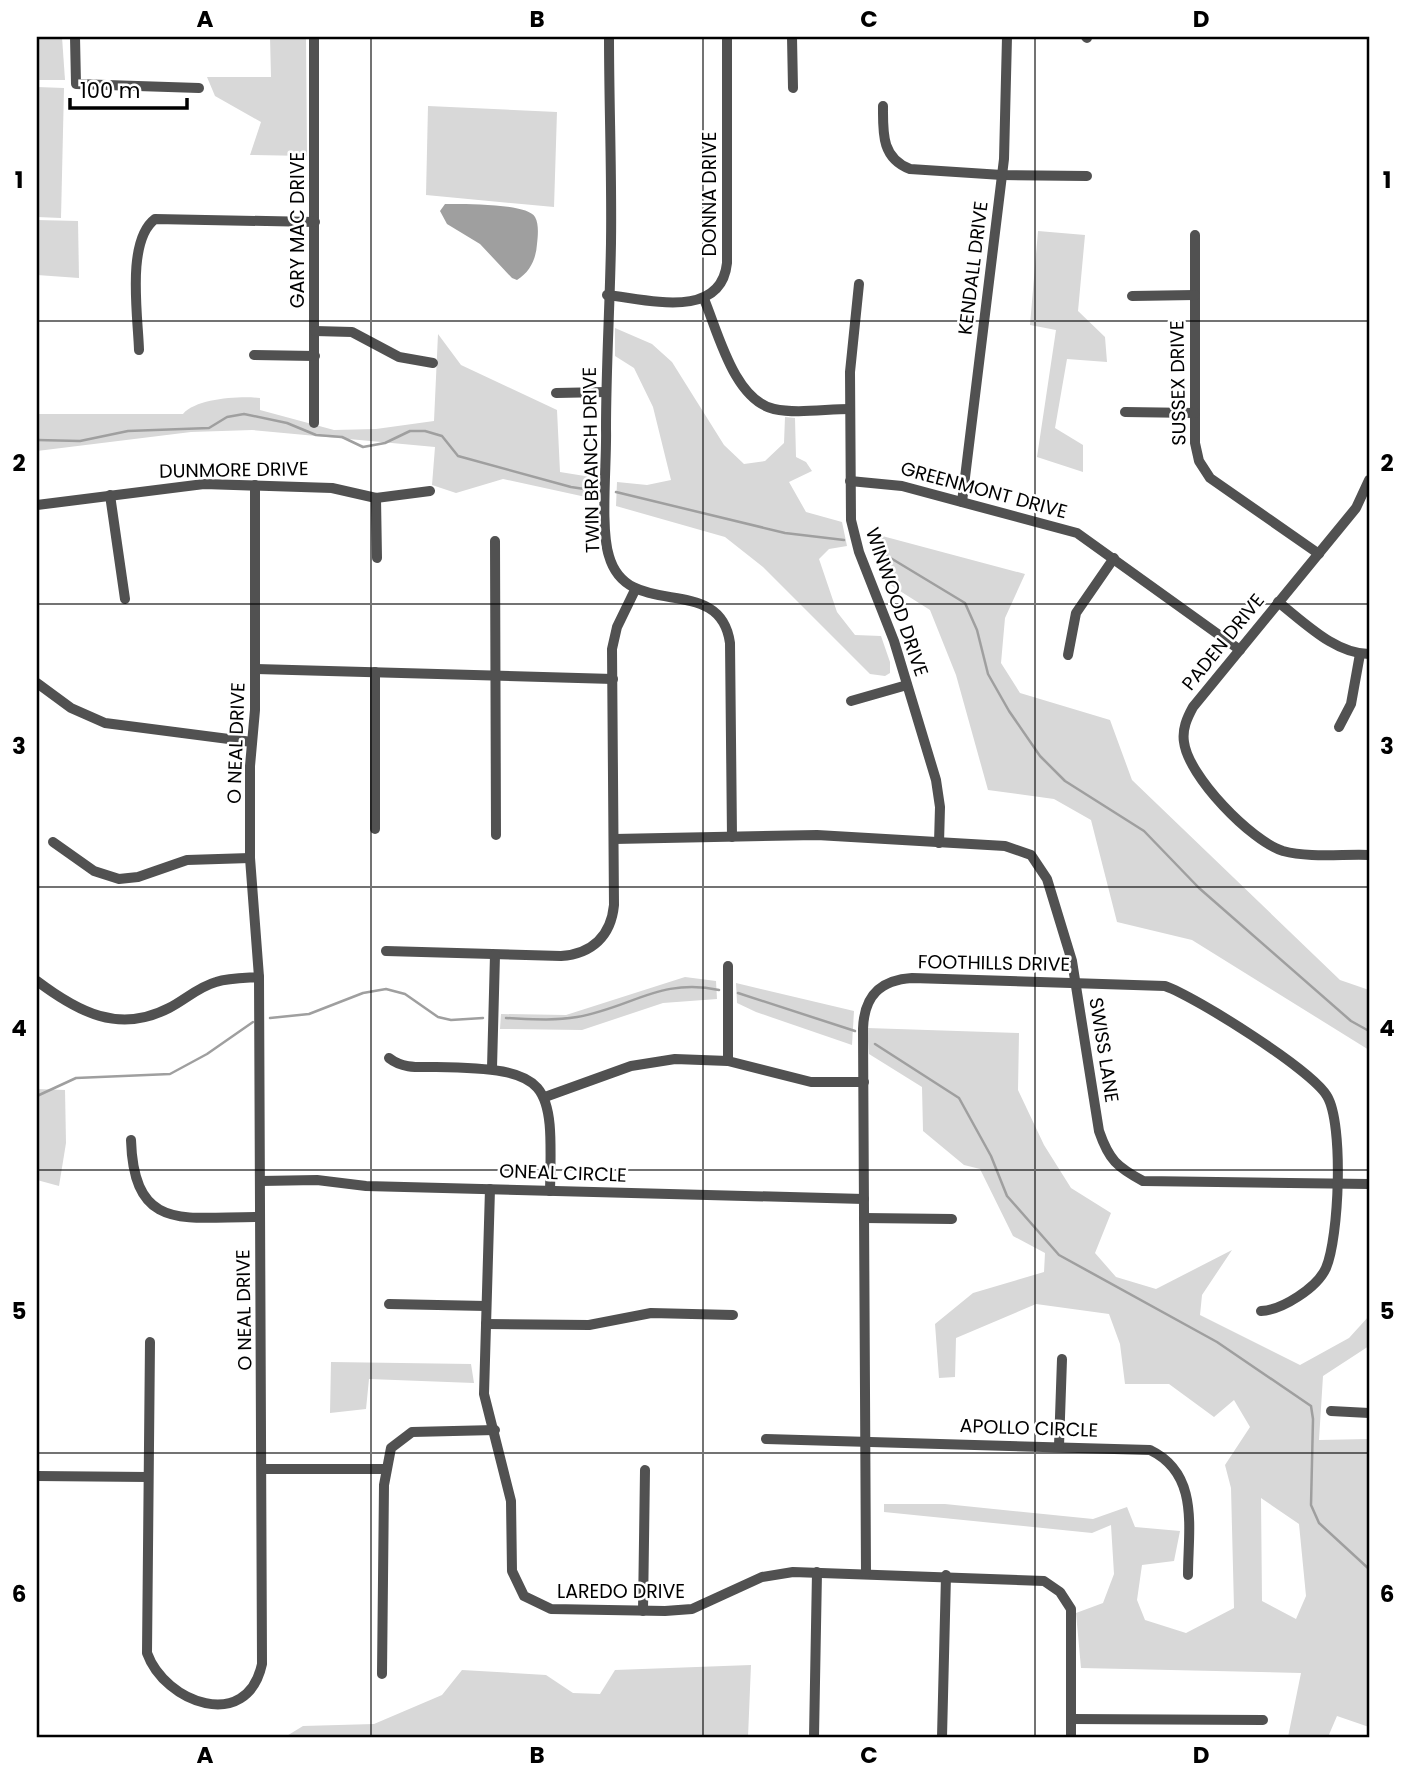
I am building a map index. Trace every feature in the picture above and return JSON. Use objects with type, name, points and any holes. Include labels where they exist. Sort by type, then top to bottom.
[{"type":"street","points":[[75,37],[76,84],[199,88]]},
{"type":"street","name":"GARY MAC DRIVE","points":[[314,37],[314,423]]},
{"type":"street","name":"TWIN BRANCH DRIVE","points":[[609,37],[611,246],[607,295],[607,549],[617,574],[635,590]]},
{"type":"street","name":"DONNA DRIVE","points":[[704,299],[721,284],[727,263],[726,37]]},
{"type":"street","points":[[792,37],[793,88]]},
{"type":"street","name":"KENDALL DRIVE","points":[[962,502],[1002,175],[1007,37]]},
{"type":"street","points":[[883,106],[884,142],[896,162],[910,169],[1002,175],[1087,176]]},
{"type":"street","points":[[139,350],[138,252],[143,231],[148,225],[164,217],[315,222]]},
{"type":"street","name":"SUSSEX DRIVE","points":[[1195,235],[1197,452],[1210,478],[1319,554]]},
{"type":"street","name":"WINWOOD DRIVE","points":[[859,284],[851,352],[851,520],[856,542],[883,607],[936,779],[940,807],[939,843]]},
{"type":"street","points":[[607,295],[681,302],[704,299],[739,381],[754,399],[774,409],[850,409]]},
{"type":"street","points":[[1132,296],[1195,295]]},
{"type":"street","points":[[316,331],[352,332],[399,357],[433,363]]},
{"type":"street","points":[[254,355],[315,356]]},
{"type":"street","points":[[556,393],[606,392]]},
{"type":"street","points":[[1125,412],[1195,413]]},
{"type":"street","name":"PADEN DRIVE","points":[[1369,480],[1356,508],[1188,717],[1184,743],[1193,768],[1248,832],[1271,846],[1291,852],[1369,855]]},
{"type":"street","name":"GREENMONT DRIVE","points":[[850,481],[902,486],[1077,533],[1240,650]]},
{"type":"street","name":"DUNMORE DRIVE","points":[[37,505],[191,485],[332,488],[376,498],[430,491]]},
{"type":"street","name":"O NEAL DRIVE","points":[[150,1342],[147,1653],[153,1668],[166,1684],[201,1702],[218,1705],[235,1702],[249,1692],[260,1675],[262,1664],[263,1469],[258,977],[250,858],[256,669],[255,485]]},
{"type":"street","points":[[110,495],[125,599]]},
{"type":"street","points":[[376,498],[377,558]]},
{"type":"street","points":[[495,541],[496,835]]},
{"type":"street","points":[[1068,655],[1076,613],[1114,558]]},
{"type":"street","points":[[386,951],[572,955],[589,949],[602,938],[613,914],[614,637],[635,590],[704,604],[717,612],[726,625],[730,643],[732,837]]},
{"type":"street","points":[[1278,603],[1335,644],[1365,654],[1351,704],[1339,727]]},
{"type":"street","points":[[256,669],[613,678]]},
{"type":"street","points":[[375,672],[375,830]]},
{"type":"street","points":[[37,683],[71,708],[105,723],[252,742]]},
{"type":"street","points":[[851,701],[907,685]]},
{"type":"street","name":"SWISS LANE","points":[[614,839],[817,835],[1016,848],[1038,860],[1064,930],[1076,982],[1099,1131],[1118,1168],[1143,1181],[1369,1184]]},
{"type":"street","points":[[53,842],[94,871],[119,879],[138,877],[187,860],[250,858]]},
{"type":"street","points":[[492,1068],[495,955]]},
{"type":"street","points":[[728,966],[728,1061]]},
{"type":"street","points":[[37,981],[82,1012],[106,1019],[130,1020],[158,1014],[212,983],[258,977]]},
{"type":"street","name":"FOOTHILLS DRIVE","points":[[866,1574],[863,1029],[866,1006],[873,992],[891,981],[912,978],[1155,984],[1184,993],[1312,1079],[1327,1096],[1335,1114],[1334,1244],[1325,1270],[1302,1293],[1272,1310],[1261,1311]]},
{"type":"street","points":[[389,1058],[407,1066],[492,1068],[525,1078],[545,1097],[552,1128],[550,1191]]},
{"type":"street","points":[[545,1097],[650,1062],[675,1059],[728,1061],[811,1082],[864,1082]]},
{"type":"street","points":[[131,1140],[134,1180],[142,1195],[156,1208],[174,1215],[261,1217]]},
{"type":"street","name":"ONEAL CIRCLE","points":[[261,1181],[317,1180],[366,1186],[864,1199]]},
{"type":"street","name":"LAREDO DRIVE","points":[[489,1189],[484,1394],[511,1501],[512,1571],[524,1596],[551,1609],[643,1611],[692,1609],[762,1577],[817,1572],[1031,1578],[1044,1581],[1060,1592],[1071,1609],[1071,1737]]},
{"type":"street","points":[[864,1218],[952,1219]]},
{"type":"street","points":[[389,1304],[486,1306]]},
{"type":"street","points":[[486,1324],[589,1325],[651,1313],[733,1315]]},
{"type":"street","points":[[1059,1447],[1062,1359]]},
{"type":"street","points":[[1331,1411],[1369,1413]]},
{"type":"street","points":[[382,1674],[386,1469],[391,1448],[412,1432],[495,1430]]},
{"type":"street","name":"APOLLO CIRCLE","points":[[766,1439],[1142,1450],[1168,1461],[1177,1469],[1186,1489],[1188,1575]]},
{"type":"street","points":[[263,1469],[386,1469]]},
{"type":"street","points":[[643,1611],[645,1470]]},
{"type":"street","points":[[37,1476],[148,1477]]},
{"type":"street","points":[[814,1737],[817,1572]]},
{"type":"street","points":[[942,1737],[946,1575]]},
{"type":"street","points":[[1071,1719],[1263,1720]]},
{"type":"shaded area","points":[[37,37],[62,37],[65,80],[37,80]]},
{"type":"shaded area","points":[[270,37],[306,37],[307,156],[250,155],[261,122],[215,96],[207,77],[271,77]]},
{"type":"shaded area","points":[[37,87],[64,88],[61,218],[37,217]]},
{"type":"shaded area","points":[[428,106],[557,112],[554,207],[426,195]]},
{"type":"shaded area","points":[[445,204],[479,204],[530,212],[535,217],[538,230],[532,265],[517,280],[512,278],[480,244],[447,224],[440,211]]},
{"type":"shaded area","points":[[37,220],[78,221],[79,278],[37,275]]},
{"type":"shaded area","points":[[1038,231],[1085,235],[1078,311],[1105,337],[1107,362],[1067,359],[1055,428],[1083,445],[1083,472],[1037,457],[1056,330],[1030,325]]},
{"type":"shaded area","points":[[615,328],[652,344],[672,362],[724,445],[744,464],[765,461],[784,443],[785,417],[795,418],[796,457],[806,462],[812,471],[789,482],[806,512],[842,522],[847,546],[829,549],[819,559],[837,612],[855,635],[881,636],[890,662],[890,673],[885,676],[870,674],[763,567],[725,537],[616,506],[617,482],[647,485],[671,480],[653,407],[634,368],[615,356]]},
{"type":"shaded area","points":[[438,334],[461,365],[557,410],[560,472],[597,478],[595,499],[503,479],[456,493],[432,485],[435,447],[252,430],[191,432],[37,451],[37,414],[183,414],[208,401],[242,397],[260,398],[260,410],[334,430],[376,429],[434,421]]},
{"type":"shaded area","points":[[871,533],[1025,574],[1005,618],[1001,663],[1020,693],[1110,720],[1132,780],[1340,980],[1369,990],[1369,1050],[1192,940],[1117,922],[1091,820],[1054,799],[988,790],[956,675],[930,610],[881,579]]},
{"type":"shaded area","points":[[685,977],[716,981],[717,999],[663,1003],[582,1030],[500,1029],[501,1014],[566,1015]]},
{"type":"shaded area","points":[[736,983],[854,1011],[852,1045],[737,1003]]},
{"type":"shaded area","points":[[867,1028],[1019,1033],[1018,1090],[1044,1145],[1071,1188],[1111,1213],[1095,1253],[1116,1277],[1156,1289],[1232,1250],[1202,1295],[1200,1315],[1300,1365],[1349,1338],[1369,1316],[1369,1346],[1323,1376],[1319,1440],[1369,1439],[1369,1727],[1337,1716],[1328,1737],[1288,1737],[1301,1673],[1081,1668],[1076,1613],[1103,1603],[1114,1574],[1111,1525],[1092,1533],[884,1512],[884,1504],[945,1504],[1093,1519],[1127,1507],[1135,1527],[1180,1531],[1174,1561],[1142,1565],[1137,1600],[1145,1620],[1186,1633],[1234,1608],[1231,1488],[1225,1465],[1250,1427],[1234,1400],[1214,1417],[1169,1384],[1125,1384],[1120,1344],[1109,1314],[1036,1304],[956,1338],[955,1377],[939,1378],[935,1324],[973,1293],[1044,1272],[1045,1253],[1013,1236],[980,1169],[964,1165],[923,1131],[922,1087],[869,1054]],"holes":[[[1261,1498],[1299,1524],[1306,1596],[1296,1619],[1262,1601]]]},
{"type":"shaded area","points":[[37,1089],[65,1090],[66,1143],[59,1186],[37,1180]]},
{"type":"shaded area","points":[[331,1362],[471,1364],[474,1383],[369,1379],[366,1409],[330,1413]]},
{"type":"shaded area","points":[[751,1665],[748,1737],[285,1737],[303,1726],[374,1724],[442,1695],[462,1670],[546,1675],[573,1693],[600,1694],[615,1670]]},
{"type":"waterway","points":[[37,440],[80,441],[128,431],[209,428],[227,417],[244,414],[287,423],[316,435],[342,437],[363,447],[385,443],[410,431],[425,431],[442,436],[458,456],[571,487],[598,491]]},
{"type":"waterway","points":[[616,492],[785,533],[844,540]]},
{"type":"waterway","points":[[874,548],[965,603],[977,630],[988,674],[1040,756],[1065,781],[1144,831],[1199,888],[1351,1021],[1369,1031]]},
{"type":"waterway","points":[[506,1018],[568,1018],[596,1013],[663,990],[680,987],[719,990]]},
{"type":"waterway","points":[[270,1018],[309,1014],[363,993],[386,989],[405,994],[438,1017],[451,1020],[483,1018]]},
{"type":"waterway","points":[[738,993],[855,1031]]},
{"type":"waterway","points":[[37,1096],[76,1078],[170,1074],[207,1054],[253,1022]]},
{"type":"waterway","points":[[875,1044],[959,1098],[991,1156],[1007,1196],[1059,1255],[1217,1342],[1311,1406],[1311,1505],[1319,1523],[1369,1569]]}]
